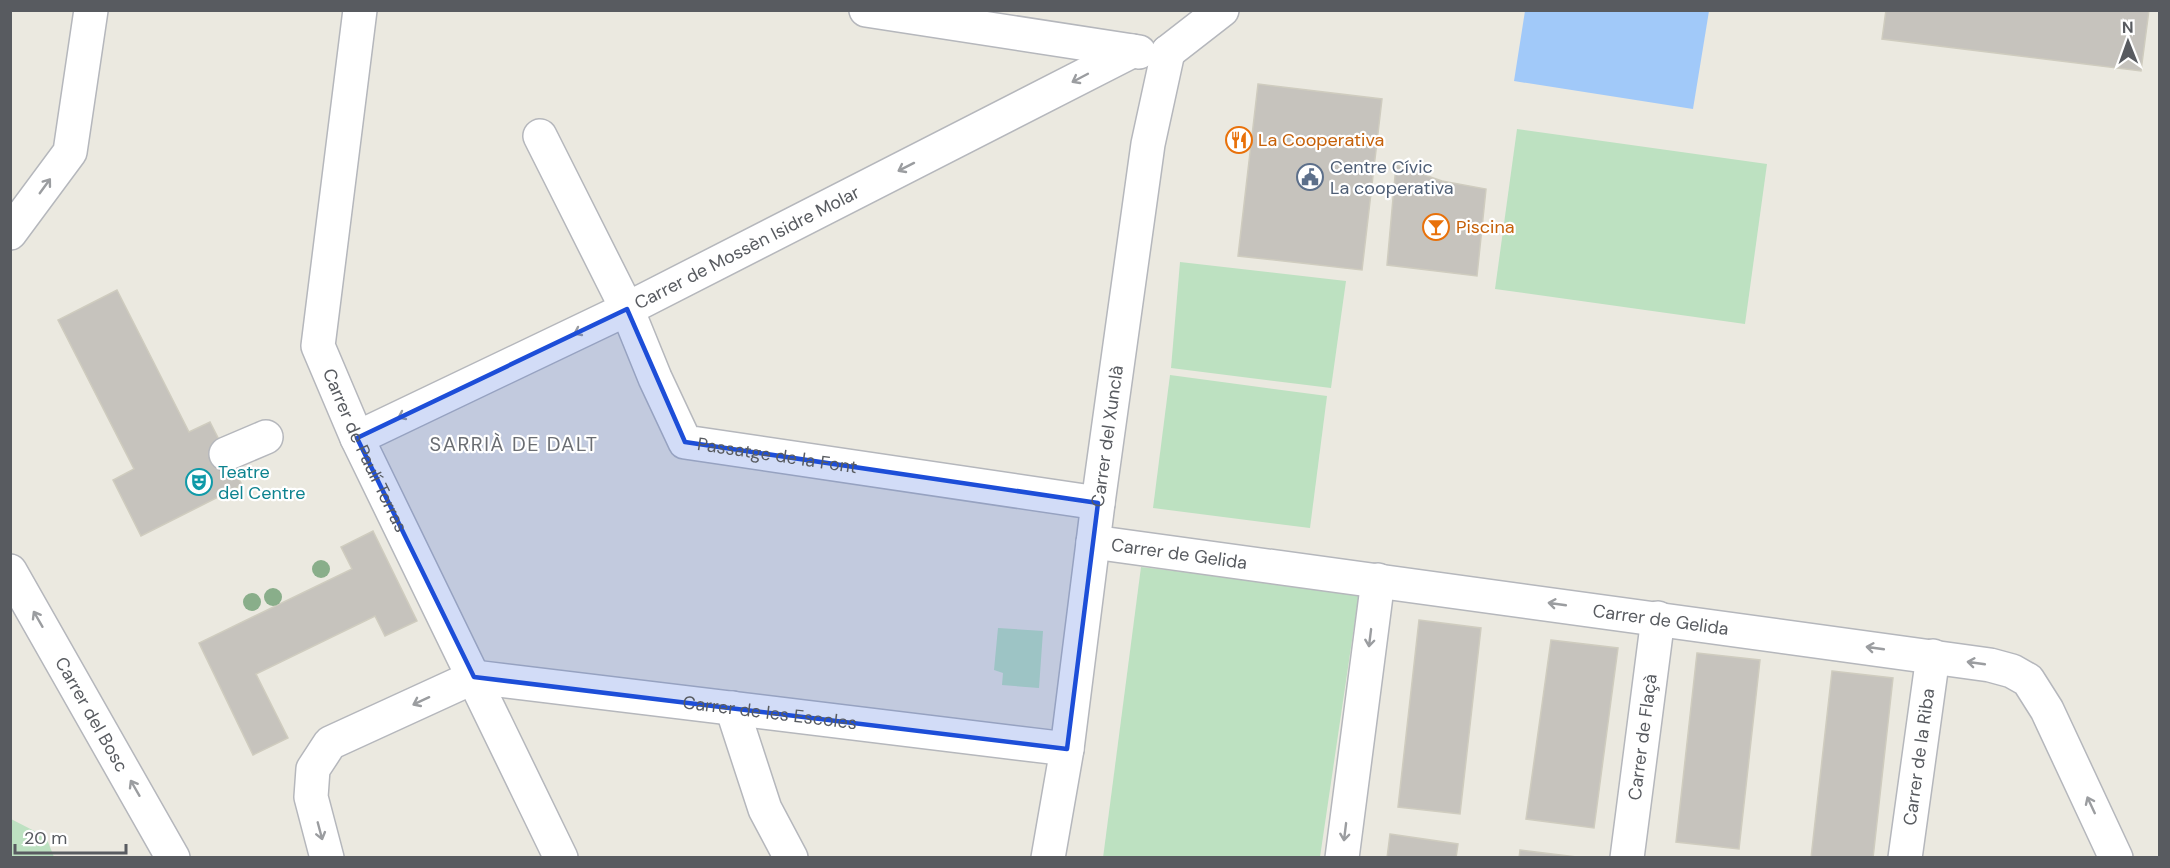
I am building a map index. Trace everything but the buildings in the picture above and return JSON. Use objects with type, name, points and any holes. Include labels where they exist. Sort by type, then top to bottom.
[{"type":"street","points":[[10,233],[70,152],[91,10]]},
{"type":"street","name":"Carrer de Paulí Torras","points":[[360,10],[318,346],[357,438],[561,858]]},
{"type":"street","points":[[866,10],[1132,51],[1168,52],[1222,10]]},
{"type":"street","name":"Carrer de Mossèn Isidre Molar","points":[[357,438],[627,309],[1132,51]]},
{"type":"street","name":"Carrer del Xunclà","points":[[1048,858],[1067,749],[1098,503],[1148,144],[1168,52]]},
{"type":"street","name":"Passatge de la Font","points":[[540,136],[627,309],[655,378],[685,442],[1098,503]]},
{"type":"street","points":[[226,454],[266,437]]},
{"type":"street","name":"Carrer de Gelida","points":[[1093,542],[1933,656],[2012,670],[2028,680],[2047,710],[2116,858]]},
{"type":"street","name":"Carrer del Bosc","points":[[10,571],[173,858]]},
{"type":"street","points":[[1342,858],[1378,580]]},
{"type":"street","name":"Carrer de Flaçà","points":[[1627,858],[1658,618]]},
{"type":"street","name":"Carrer de la Riba","points":[[1905,858],[1933,656]]},
{"type":"street","points":[[327,858],[311,797],[313,769],[330,743],[474,677]]},
{"type":"street","name":"Carrer de les Escoles","points":[[474,677],[1067,749]]},
{"type":"street","points":[[732,708],[765,809],[791,858]]},
{"type":"highlighted area","points":[[627,309],[685,442],[1098,503],[1067,749],[474,677],[357,438]]},
{"type":"green space","points":[[1517,129],[1767,164],[1745,324],[1495,289]]},
{"type":"green space","points":[[1180,262],[1346,281],[1331,388],[1171,368]]},
{"type":"green space","points":[[1170,375],[1327,396],[1310,528],[1153,508]]},
{"type":"green space","points":[[1141,567],[1359,593],[1320,857],[1103,858]]},
{"type":"green space","points":[[998,628],[1043,631],[1039,688],[1002,685],[1003,673],[994,670]]},
{"type":"green space","points":[[11,819],[46,837],[54,857],[11,857]]},
{"type":"water","points":[[1525,11],[1709,11],[1693,109],[1514,81]]},
{"type":"place","name":"La Cooperativa","points":[[1239,140]]},
{"type":"place","name":"Centre Cívic La cooperativa","points":[[1310,177]]},
{"type":"place","name":"Piscina","points":[[1436,227]]},
{"type":"place","name":"Teatre del Centre","points":[[199,482]]},
{"type":"district","name":"SARRIÀ DE DALT","points":[[514,444]]}]
